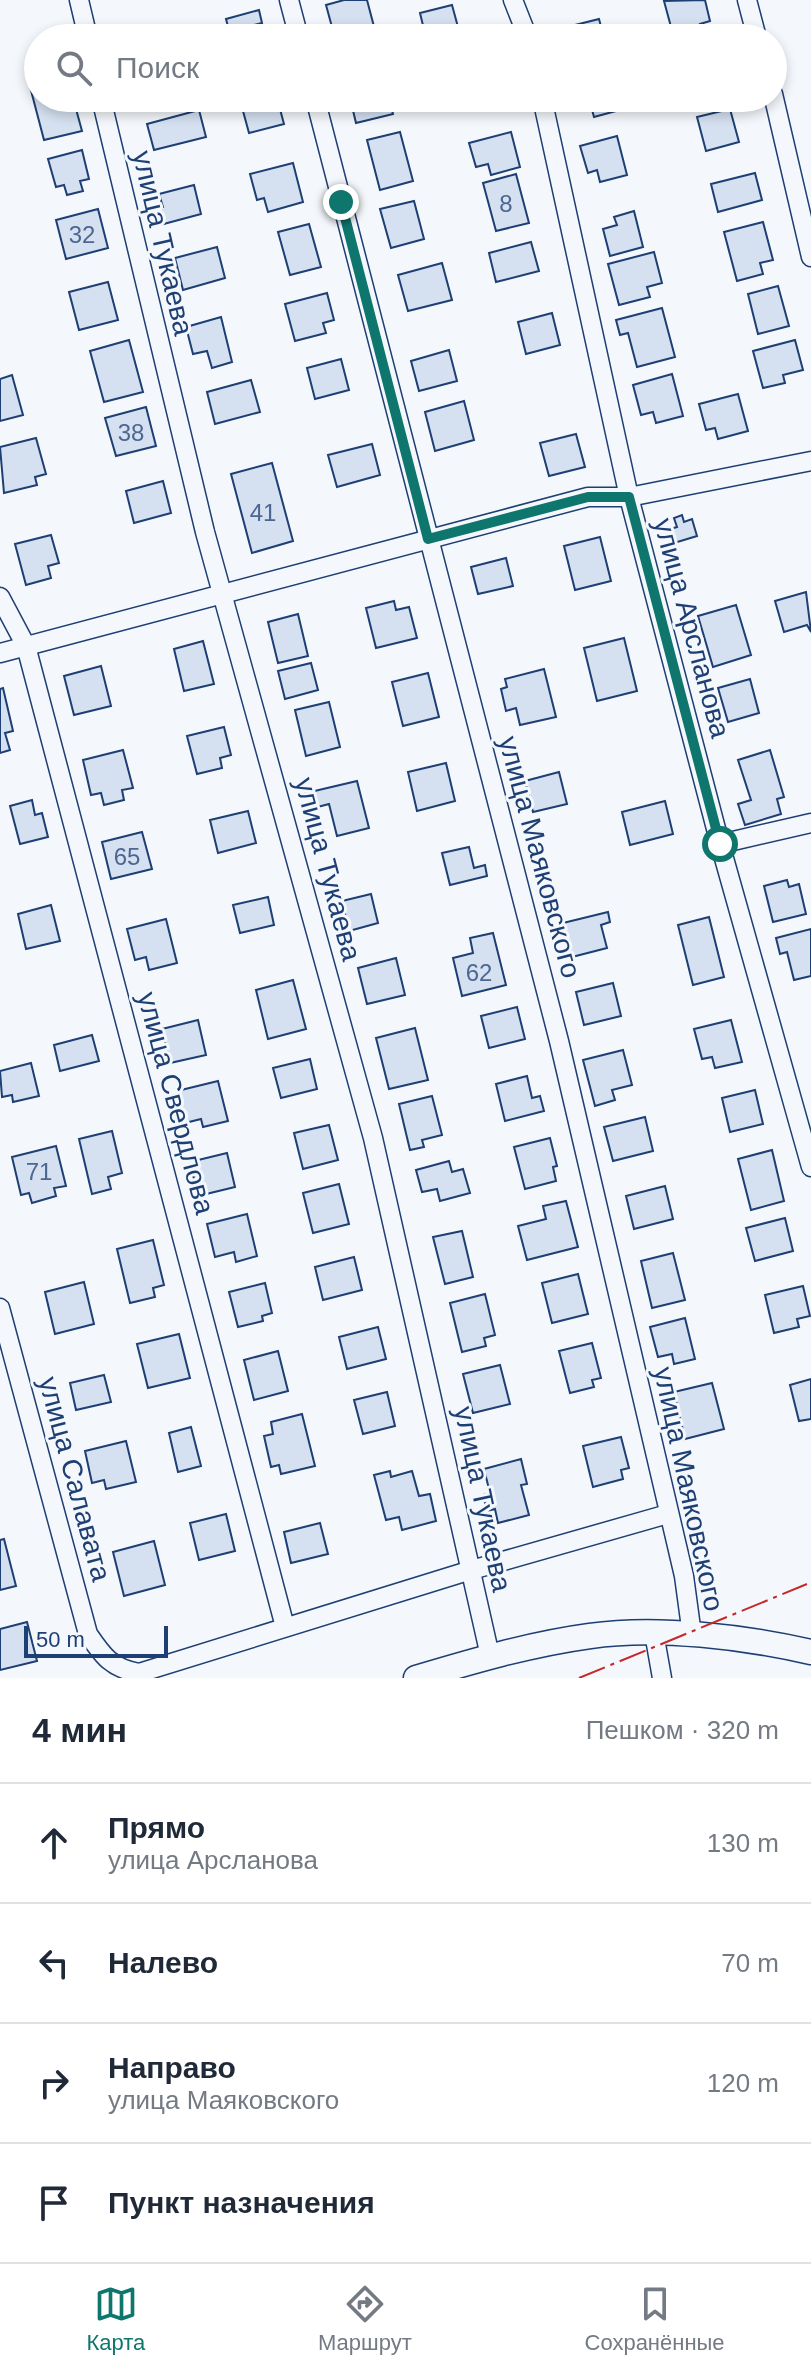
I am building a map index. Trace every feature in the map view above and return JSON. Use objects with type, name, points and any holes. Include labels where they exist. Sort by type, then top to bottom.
[{"type":"street","points":[[79,0],[85,24]]},
{"type":"street","points":[[289,0],[295,24]]},
{"type":"street","points":[[513,0],[522,24]]},
{"type":"street","points":[[747,0],[753,24]]},
{"type":"street","name":"улица Тукаева","points":[[104,112],[125,210],[223,595],[373,1138],[455,1493],[468,1571],[490,1656]]},
{"type":"street","name":"улица Маяковского","points":[[319,112],[559,1041],[684,1576],[692,1635]]},
{"type":"street","name":"улица Арсланова","points":[[545,112],[629,497],[720,844],[811,1167]]},
{"type":"street","points":[[777,112],[811,257]]},
{"type":"street","points":[[0,653],[588,497],[629,497],[811,461]]},
{"type":"street","name":"улица Свердлова","points":[[0,597],[26,646],[285,1627]]},
{"type":"street","points":[[720,844],[811,823]]},
{"type":"street","name":"улица Салавата","points":[[0,1308],[88,1634],[106,1661],[120,1670],[139,1673],[285,1627]]},
{"type":"street","points":[[285,1627],[668,1514]]},
{"type":"street","points":[[654,1633],[662,1678]]},
{"type":"street","points":[[416,1678],[490,1656],[591,1635],[692,1635],[811,1652]]},
{"type":"building","points":[[344,0],[367,0],[373,24],[331,24],[326,5]]},
{"type":"building","points":[[705,0],[710,21],[670,24],[664,1]]},
{"type":"building","points":[[452,5],[457,24],[423,24],[420,13]]},
{"type":"building","points":[[259,10],[262,23],[227,24],[226,19]]},
{"type":"building","points":[[599,19],[600,24],[579,24]]},
{"type":"building","points":[[37,112],[77,112],[82,131],[44,140]]},
{"type":"building","points":[[200,112],[206,137],[154,150],[147,124]]},
{"type":"building","points":[[243,112],[281,112],[284,124],[249,133]]},
{"type":"building","points":[[353,112],[392,112],[393,114],[356,123]]},
{"type":"building","points":[[593,112],[612,112],[594,117]]},
{"type":"building","points":[[731,112],[739,142],[706,151],[697,117]]},
{"type":"building","points":[[400,132],[413,181],[380,190],[367,140]]},
{"type":"building","points":[[511,132],[520,167],[491,175],[488,164],[476,167],[469,143]]},
{"type":"building","points":[[617,136],[627,175],[600,182],[597,170],[588,173],[580,146]]},
{"type":"building","points":[[82,150],[89,179],[80,181],[83,191],[67,195],[64,185],[56,187],[48,159]]},
{"type":"building","points":[[293,163],[303,202],[268,212],[264,198],[257,200],[250,174]]},
{"type":"building","points":[[755,173],[762,200],[718,212],[711,184]]},
{"type":"building","points":[[516,174],[529,223],[496,231],[483,183]]},
{"type":"building","points":[[194,185],[201,214],[160,225],[156,209],[163,207],[159,194]]},
{"type":"building","points":[[414,201],[424,239],[391,248],[380,209]]},
{"type":"building","points":[[98,209],[108,248],[66,259],[56,220]]},
{"type":"building","points":[[634,211],[643,247],[610,256],[603,229],[617,225],[614,217]]},
{"type":"building","points":[[763,222],[773,260],[760,263],[763,274],[737,281],[724,232]]},
{"type":"building","points":[[309,224],[321,267],[290,275],[278,232]]},
{"type":"building","points":[[531,242],[539,271],[496,282],[489,253]]},
{"type":"building","points":[[217,247],[225,278],[183,290],[175,258]]},
{"type":"building","points":[[654,252],[662,283],[647,287],[650,297],[619,305],[608,264]]},
{"type":"building","points":[[442,263],[452,300],[408,311],[398,275]]},
{"type":"building","points":[[108,282],[118,320],[79,330],[69,292]]},
{"type":"building","points":[[778,286],[789,326],[758,334],[748,294]]},
{"type":"building","points":[[327,293],[334,320],[323,323],[326,333],[295,341],[285,304]]},
{"type":"building","points":[[662,308],[675,357],[637,367],[628,333],[620,335],[616,320]]},
{"type":"building","points":[[552,313],[560,345],[526,354],[518,322]]},
{"type":"building","points":[[221,317],[232,362],[212,368],[207,351],[193,354],[186,327]]},
{"type":"building","points":[[129,340],[143,392],[104,402],[90,351]]},
{"type":"building","points":[[795,340],[803,370],[783,375],[785,383],[763,388],[753,351]]},
{"type":"building","points":[[449,350],[457,381],[419,391],[411,361]]},
{"type":"building","points":[[341,359],[349,390],[315,399],[307,368]]},
{"type":"building","points":[[672,374],[683,416],[656,423],[653,412],[641,415],[633,385]]},
{"type":"building","points":[[12,375],[23,415],[0,421],[0,379]]},
{"type":"building","points":[[251,380],[260,412],[215,424],[207,392]]},
{"type":"building","points":[[738,394],[748,431],[718,439],[715,428],[706,430],[699,404]]},
{"type":"building","points":[[464,401],[474,440],[435,451],[425,412]]},
{"type":"building","points":[[146,407],[156,446],[116,456],[105,418]]},
{"type":"building","points":[[576,434],[585,467],[549,476],[540,443]]},
{"type":"building","points":[[36,438],[46,474],[35,477],[37,485],[4,493],[0,447]]},
{"type":"building","points":[[372,444],[380,475],[337,487],[328,455]]},
{"type":"building","points":[[272,463],[293,541],[252,553],[231,474]]},
{"type":"building","points":[[163,481],[171,513],[134,523],[126,491]]},
{"type":"building","points":[[682,515],[684,522],[692,519],[697,536],[674,543],[670,529],[677,527],[674,518]]},
{"type":"building","points":[[51,535],[59,563],[48,566],[51,578],[26,585],[15,544]]},
{"type":"building","points":[[600,537],[611,581],[575,590],[564,546]]},
{"type":"building","points":[[506,558],[513,586],[478,594],[471,567]]},
{"type":"building","points":[[806,592],[811,632],[807,625],[784,632],[775,601]]},
{"type":"building","points":[[394,601],[396,610],[409,607],[417,638],[376,648],[366,608]]},
{"type":"building","points":[[736,605],[751,655],[713,667],[698,616]]},
{"type":"building","points":[[298,614],[308,656],[278,663],[268,622]]},
{"type":"building","points":[[624,638],[637,691],[597,701],[584,648]]},
{"type":"building","points":[[203,641],[214,684],[184,691],[174,649]]},
{"type":"building","points":[[311,663],[318,690],[285,699],[278,671]]},
{"type":"building","points":[[101,666],[111,706],[74,715],[64,676]]},
{"type":"building","points":[[544,669],[556,717],[520,725],[516,708],[506,711],[501,689],[507,687],[505,679]]},
{"type":"building","points":[[428,673],[439,717],[403,726],[392,682]]},
{"type":"building","points":[[750,679],[759,713],[728,722],[718,688]]},
{"type":"building","points":[[3,688],[13,731],[5,733],[10,750],[0,753],[0,689]]},
{"type":"building","points":[[329,702],[340,747],[306,756],[295,710]]},
{"type":"building","points":[[224,727],[231,755],[220,758],[222,768],[197,774],[187,736]]},
{"type":"building","points":[[123,750],[133,788],[122,790],[124,800],[104,805],[101,793],[91,795],[83,760]]},
{"type":"building","points":[[770,750],[784,797],[777,799],[781,814],[745,825],[738,804],[751,800],[738,760]]},
{"type":"building","points":[[446,763],[455,801],[417,811],[408,772]]},
{"type":"building","points":[[559,772],[567,804],[533,812],[525,781]]},
{"type":"building","points":[[357,781],[369,828],[337,836],[329,804],[310,809],[306,793]]},
{"type":"building","points":[[32,800],[35,815],[42,813],[48,837],[20,844],[10,806]]},
{"type":"building","points":[[665,801],[673,834],[630,845],[622,812]]},
{"type":"building","points":[[248,811],[256,843],[218,853],[210,820]]},
{"type":"building","points":[[142,832],[152,869],[111,879],[102,842]]},
{"type":"building","points":[[469,847],[474,868],[485,865],[487,876],[450,885],[442,853]]},
{"type":"building","points":[[787,880],[789,887],[799,884],[806,914],[773,922],[764,886]]},
{"type":"building","points":[[371,894],[378,923],[349,931],[342,901]]},
{"type":"building","points":[[268,897],[274,925],[240,933],[233,905]]},
{"type":"building","points":[[51,905],[60,941],[26,949],[18,914]]},
{"type":"building","points":[[608,912],[610,922],[601,925],[607,948],[572,957],[563,923]]},
{"type":"building","points":[[709,917],[724,977],[693,985],[678,925]]},
{"type":"building","points":[[166,919],[177,963],[149,970],[146,957],[135,960],[127,929]]},
{"type":"building","points":[[811,929],[811,976],[794,980],[787,952],[780,954],[776,938]]},
{"type":"building","points":[[493,933],[506,985],[462,996],[453,958],[473,953],[470,938]]},
{"type":"building","points":[[396,958],[405,995],[367,1004],[358,968]]},
{"type":"building","points":[[293,980],[306,1029],[268,1039],[256,990]]},
{"type":"building","points":[[613,983],[621,1016],[584,1025],[576,992]]},
{"type":"building","points":[[517,1007],[525,1039],[489,1048],[481,1016]]},
{"type":"building","points":[[198,1020],[206,1055],[170,1063],[162,1029]]},
{"type":"building","points":[[731,1020],[742,1062],[715,1068],[712,1057],[702,1059],[694,1029]]},
{"type":"building","points":[[415,1028],[428,1080],[389,1089],[376,1038]]},
{"type":"building","points":[[92,1035],[99,1061],[60,1071],[54,1045]]},
{"type":"building","points":[[623,1050],[632,1085],[612,1090],[615,1100],[595,1106],[583,1060]]},
{"type":"building","points":[[310,1059],[317,1089],[281,1098],[273,1068]]},
{"type":"building","points":[[31,1063],[39,1096],[13,1102],[12,1095],[2,1097],[0,1071]]},
{"type":"building","points":[[527,1076],[532,1098],[540,1096],[544,1111],[505,1121],[496,1084]]},
{"type":"building","points":[[218,1081],[228,1121],[203,1127],[201,1119],[185,1123],[177,1091]]},
{"type":"building","points":[[755,1090],[763,1124],[730,1132],[722,1098]]},
{"type":"building","points":[[432,1096],[442,1135],[422,1140],[424,1147],[410,1150],[399,1104]]},
{"type":"building","points":[[645,1117],[653,1151],[613,1161],[604,1127]]},
{"type":"building","points":[[329,1125],[338,1160],[303,1169],[294,1133]]},
{"type":"building","points":[[112,1131],[122,1173],[108,1177],[111,1189],[92,1194],[79,1139]]},
{"type":"building","points":[[550,1138],[557,1166],[553,1167],[556,1181],[525,1189],[514,1147]]},
{"type":"building","points":[[56,1146],[66,1186],[54,1188],[56,1196],[32,1203],[29,1193],[21,1195],[12,1157]]},
{"type":"building","points":[[772,1150],[784,1201],[751,1210],[738,1159]]},
{"type":"building","points":[[227,1153],[235,1187],[198,1196],[190,1162]]},
{"type":"building","points":[[449,1161],[452,1172],[463,1169],[470,1193],[440,1201],[437,1189],[422,1192],[416,1170]]},
{"type":"building","points":[[339,1184],[349,1224],[313,1233],[303,1193]]},
{"type":"building","points":[[665,1186],[673,1219],[634,1229],[626,1196]]},
{"type":"building","points":[[566,1201],[578,1247],[527,1260],[518,1226],[546,1219],[543,1206]]},
{"type":"building","points":[[247,1214],[257,1256],[236,1262],[234,1252],[215,1257],[207,1224]]},
{"type":"building","points":[[785,1218],[793,1251],[755,1261],[746,1228]]},
{"type":"building","points":[[462,1231],[473,1277],[445,1284],[433,1237]]},
{"type":"building","points":[[153,1240],[164,1285],[153,1288],[155,1297],[130,1303],[117,1249]]},
{"type":"building","points":[[673,1253],[685,1300],[652,1308],[641,1261]]},
{"type":"building","points":[[354,1257],[362,1290],[323,1300],[315,1267]]},
{"type":"building","points":[[578,1274],[588,1314],[552,1323],[542,1283]]},
{"type":"building","points":[[84,1282],[94,1324],[55,1334],[45,1292]]},
{"type":"building","points":[[265,1283],[272,1313],[262,1316],[263,1321],[238,1327],[229,1292]]},
{"type":"building","points":[[803,1286],[810,1316],[797,1319],[799,1327],[774,1333],[765,1295]]},
{"type":"building","points":[[485,1294],[495,1335],[484,1338],[486,1346],[462,1352],[450,1303]]},
{"type":"building","points":[[685,1318],[695,1359],[674,1364],[672,1354],[658,1357],[650,1327]]},
{"type":"building","points":[[378,1327],[386,1359],[347,1369],[339,1337]]},
{"type":"building","points":[[179,1334],[190,1378],[148,1388],[137,1344]]},
{"type":"building","points":[[592,1343],[601,1378],[592,1380],[594,1387],[570,1393],[559,1351]]},
{"type":"building","points":[[278,1351],[288,1391],[254,1400],[244,1360]]},
{"type":"building","points":[[500,1365],[510,1404],[473,1413],[463,1374]]},
{"type":"building","points":[[104,1375],[111,1402],[76,1410],[70,1383]]},
{"type":"building","points":[[811,1379],[811,1419],[799,1421],[790,1385]]},
{"type":"building","points":[[712,1383],[724,1429],[685,1439],[674,1392]]},
{"type":"building","points":[[387,1392],[395,1426],[363,1434],[354,1400]]},
{"type":"building","points":[[302,1414],[315,1466],[281,1474],[279,1465],[271,1467],[264,1436],[273,1434],[271,1422]]},
{"type":"building","points":[[191,1427],[201,1466],[178,1472],[169,1433]]},
{"type":"building","points":[[621,1437],[629,1468],[621,1470],[623,1479],[593,1487],[583,1446]]},
{"type":"building","points":[[126,1441],[136,1482],[106,1489],[104,1480],[92,1483],[85,1451]]},
{"type":"building","points":[[521,1459],[527,1484],[521,1485],[529,1515],[498,1523],[495,1509],[487,1511],[483,1495],[490,1493],[484,1469]]},
{"type":"building","points":[[390,1471],[391,1477],[412,1471],[419,1496],[430,1494],[436,1521],[402,1530],[399,1517],[386,1520],[374,1475]]},
{"type":"building","points":[[226,1514],[235,1551],[199,1560],[190,1523]]},
{"type":"building","points":[[320,1523],[328,1554],[291,1563],[284,1532]]},
{"type":"building","points":[[4,1539],[16,1586],[0,1590],[0,1540]]},
{"type":"building","points":[[154,1541],[165,1585],[124,1596],[113,1552]]},
{"type":"building","points":[[27,1622],[37,1661],[0,1670],[0,1629]]},
{"type":"power","points":[[579,1678],[807,1584]]},
{"type":"route","points":[[341,202],[428,539],[588,497],[629,497],[720,844]]}]
